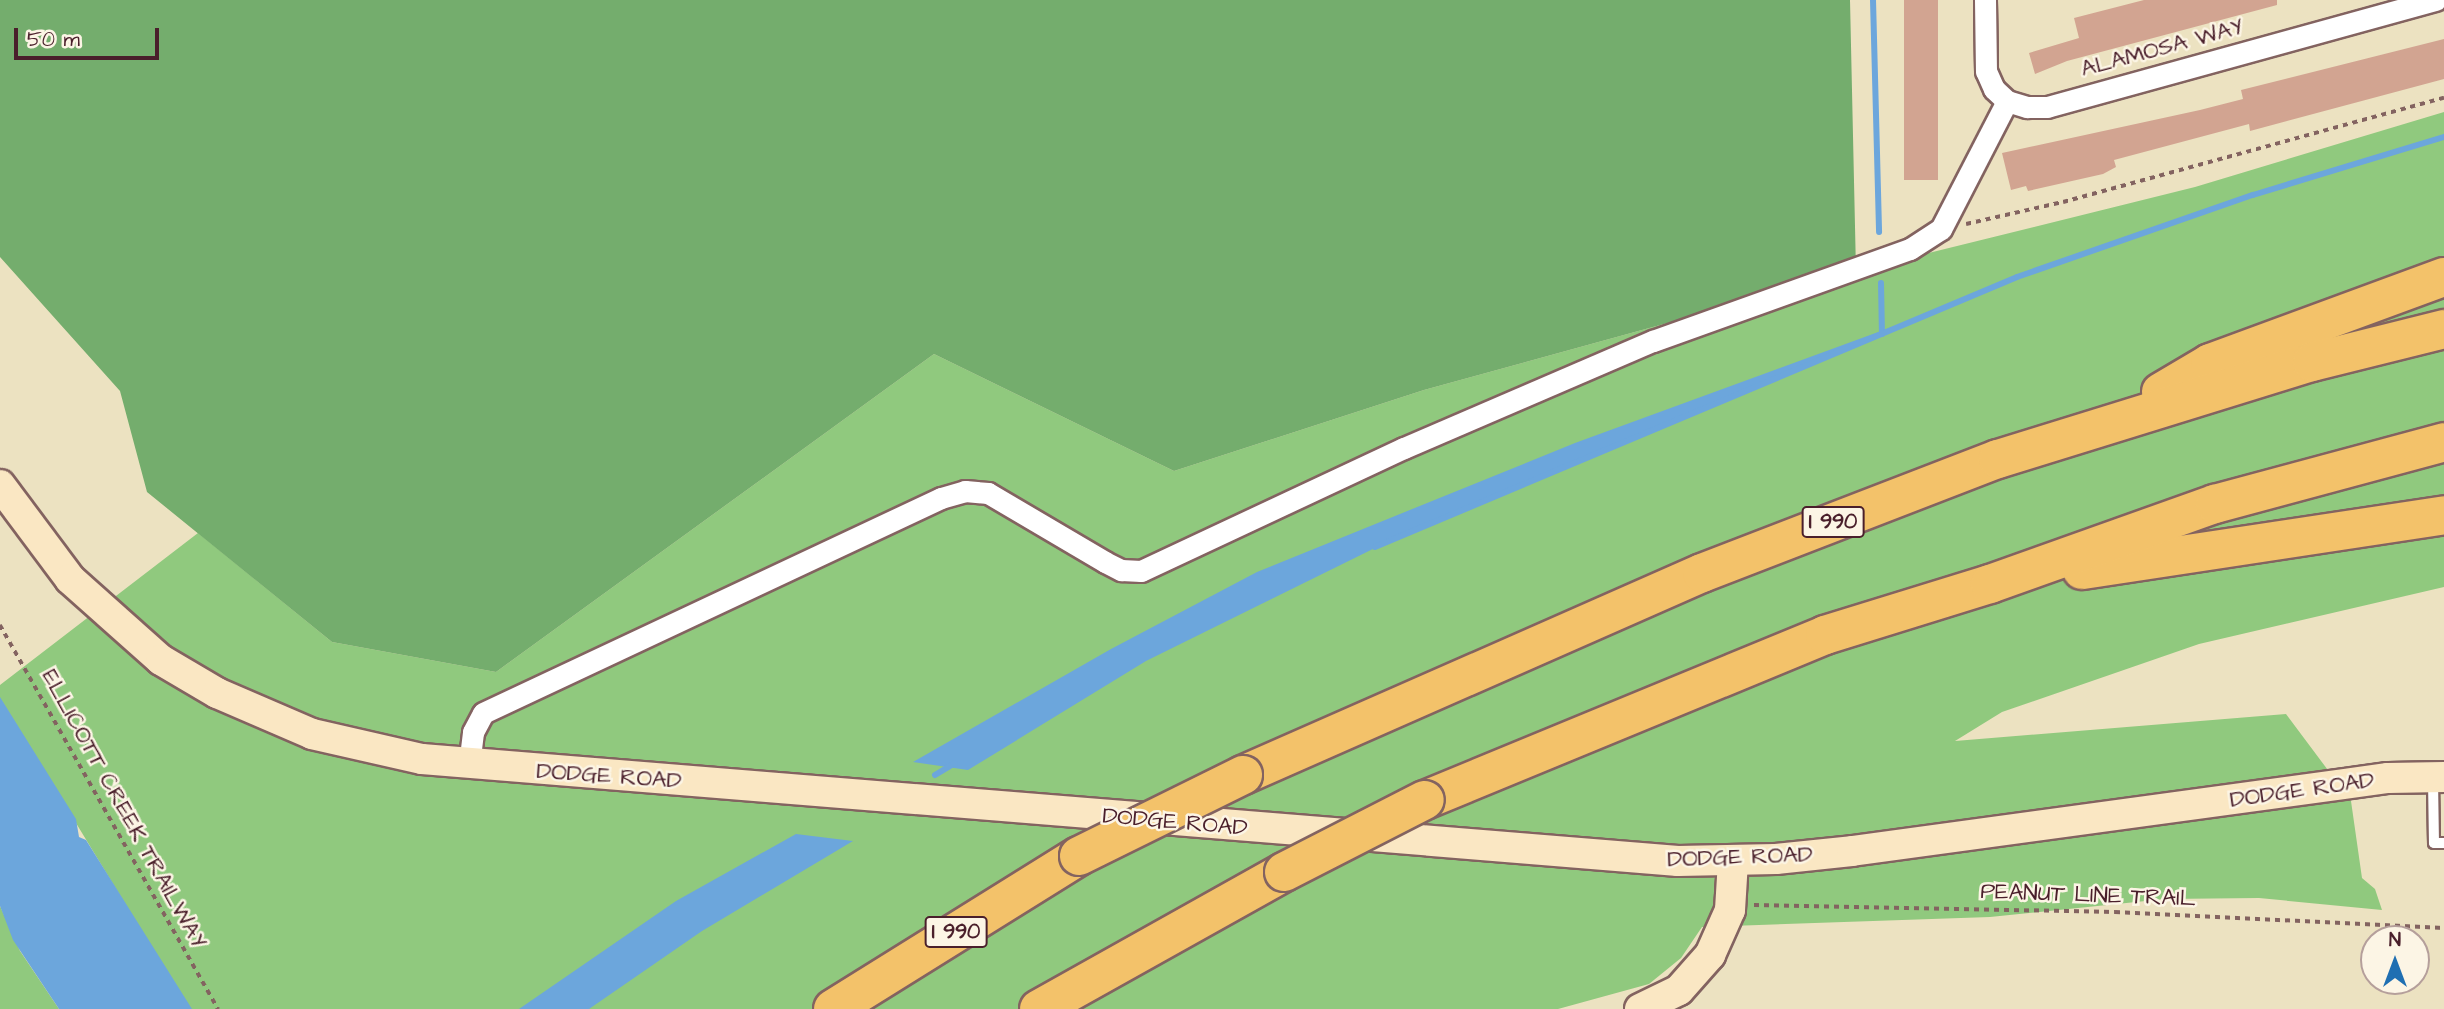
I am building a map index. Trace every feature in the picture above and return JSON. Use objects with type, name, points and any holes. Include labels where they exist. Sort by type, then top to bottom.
[{"type":"highway","points":[[2102,426],[2210,363],[2444,277]]},
{"type":"highway","name":"I 990","points":[[833,1009],[1079,856],[1242,775],[1702,573],[1998,458],[2312,362],[2444,329]]},
{"type":"highway","points":[[1039,1009],[1284,872],[1425,800],[1825,635],[1990,584],[2215,504],[2444,442]]},
{"type":"highway","points":[[1990,584],[2444,515]]},
{"type":"street","points":[[469,765],[473,732],[483,713],[941,498],[965,491],[988,493],[1105,562],[1121,570],[1141,571],[1405,449],[1640,347],[1910,249],[1941,229],[2007,101],[1994,89],[1986,71],[1985,0]]},
{"type":"street","name":"ALAMOSA WAY","points":[[2007,101],[2046,107],[2435,0]]},
{"type":"street","name":"DODGE ROAD","points":[[0,485],[69,579],[161,660],[217,693],[312,734],[357,747],[469,765],[1497,848],[1733,861],[1852,851],[2388,778],[2438,777]]},
{"type":"street","points":[[1640,1009],[1667,997],[1699,970],[1721,936],[1731,905],[1733,861]]},
{"type":"lane","points":[[2438,777],[2434,843],[2444,843]]},
{"type":"path","points":[[1941,229],[2063,202],[2444,97]]},
{"type":"path","name":"ELLICOTT CREEK TRAILWAY","points":[[0,625],[218,1009]]},
{"type":"path","name":"PEANUT LINE TRAIL","points":[[1731,905],[2115,912],[2444,928]]},
{"type":"green space","points":[[0,0],[1850,0],[1856,271],[1424,390],[1174,471],[934,354],[496,672],[332,642],[147,492],[120,391],[0,257]]},
{"type":"green space","points":[[2444,112],[2444,587],[2199,644],[2002,712],[1955,741],[2286,714],[2351,801],[2362,878],[2375,889],[2382,910],[2259,898],[2165,899],[1990,917],[1702,927],[1681,958],[1649,984],[1558,1009],[189,1009],[0,698],[0,685],[198,533],[332,642],[496,672],[934,354],[1174,471],[1424,390],[1856,271],[2195,187]]},
{"type":"green space","points":[[0,906],[20,951],[59,1009],[0,1009]]},
{"type":"water","points":[[1952,305],[1379,546],[1146,661],[968,770],[913,762],[1111,649],[1257,572],[1575,443]]},
{"type":"water","points":[[0,697],[76,819],[79,837],[86,840],[192,1009],[59,1009],[13,940],[0,906]]},
{"type":"water","points":[[796,834],[853,841],[702,931],[589,1009],[519,1009],[676,901]]},
{"type":"building","points":[[1904,0],[1938,0],[1938,180],[1904,180]]},
{"type":"building","points":[[2144,0],[2277,0],[2277,5],[2067,61],[2035,74],[2029,53],[2079,38],[2074,18]]},
{"type":"building","points":[[2444,39],[2444,79],[2250,131],[2249,124],[2114,160],[2116,167],[2103,174],[2028,191],[2026,186],[2011,190],[2002,153],[2243,99],[2241,90]]},
{"type":"waterway","points":[[1873,0],[1879,232]]},
{"type":"waterway","points":[[1375,547],[2017,277],[2253,195],[2444,137]]},
{"type":"waterway","points":[[1881,283],[1882,334]]},
{"type":"waterway","points":[[935,775],[955,763]]}]
